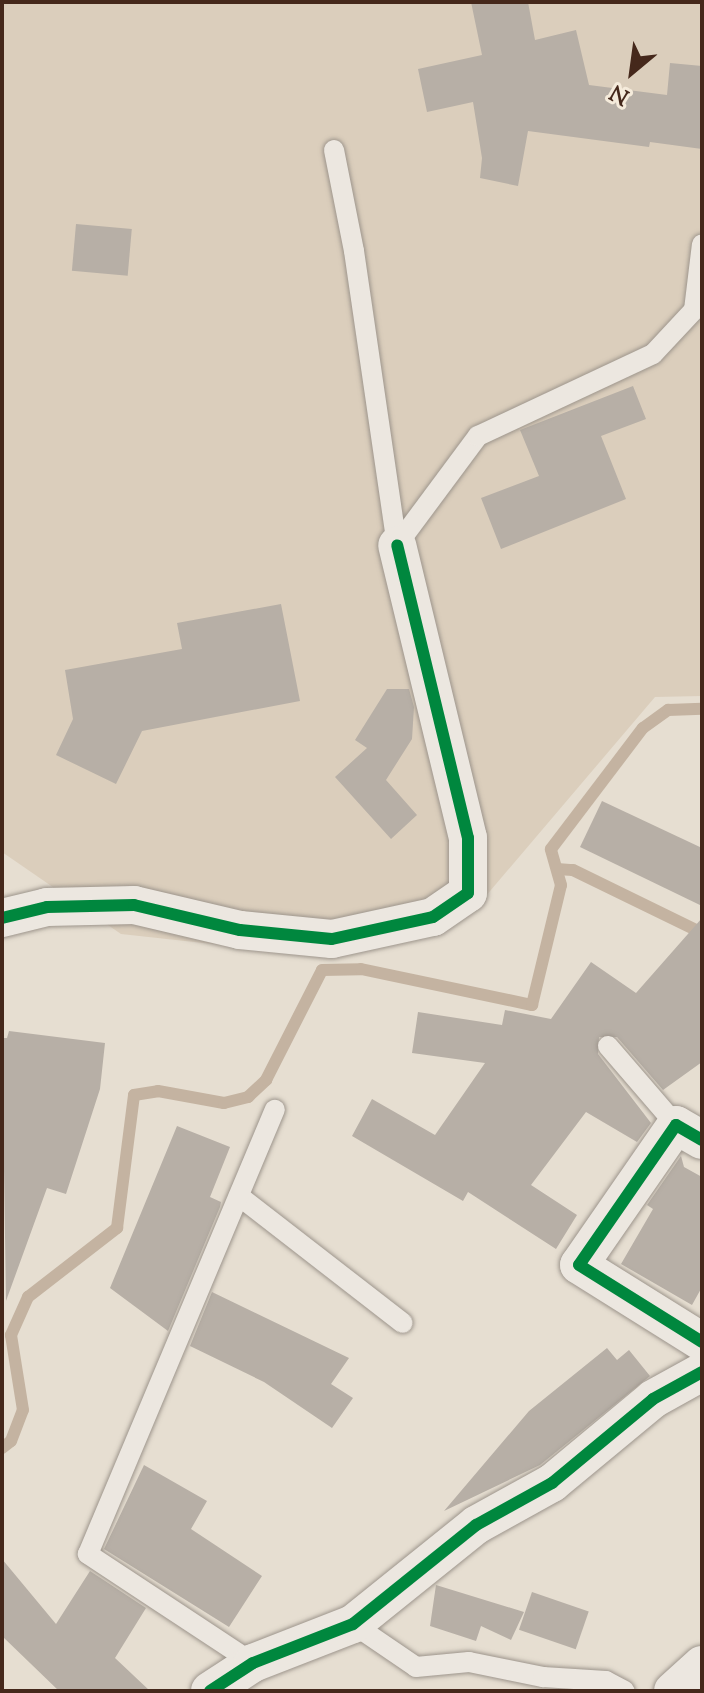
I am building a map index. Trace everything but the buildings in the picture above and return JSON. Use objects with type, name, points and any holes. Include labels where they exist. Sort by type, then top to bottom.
[{"type":"street","points":[[2,918],[47,907],[134,905],[240,930],[332,939],[433,917],[468,893],[468,838],[397,545]]},
{"type":"street","points":[[689,1132],[579,1265],[702,1342]]},
{"type":"street","points":[[210,1691],[253,1663],[353,1624],[476,1525],[552,1483],[653,1399],[702,1372]]},
{"type":"street","points":[[673,1691],[702,1665]]},
{"type":"lane","points":[[334,150],[354,251],[397,545]]},
{"type":"lane","points":[[397,545],[478,436],[653,354],[694,310],[702,244]]},
{"type":"lane","points":[[608,1046],[689,1132]]},
{"type":"lane","points":[[253,1663],[88,1554],[275,1110]]},
{"type":"lane","points":[[239,1196],[403,1323]]},
{"type":"lane","points":[[353,1624],[416,1667],[469,1662],[543,1677],[606,1681],[625,1691]]},
{"type":"shaded area","points":[[2,2],[702,2],[702,696],[655,697],[468,917],[331,957],[121,934],[2,852]]},
{"type":"waterway","points":[[2,1448],[11,1441],[23,1410],[11,1335],[28,1297],[117,1228],[134,1095],[158,1091],[224,1103],[248,1097],[266,1080],[322,970],[361,969],[532,1005],[561,885],[551,849],[643,728],[668,710],[702,709]]},
{"type":"waterway","points":[[557,869],[573,870],[702,933]]},
{"type":"cycle path","points":[[2,918],[47,907],[134,905],[240,930],[332,939],[433,917],[468,893],[468,838],[397,545]]},
{"type":"cycle path","points":[[702,1140],[676,1125],[579,1265],[702,1342]]},
{"type":"cycle path","points":[[210,1691],[253,1663],[353,1624],[476,1525],[552,1483],[653,1399],[702,1372]]}]
